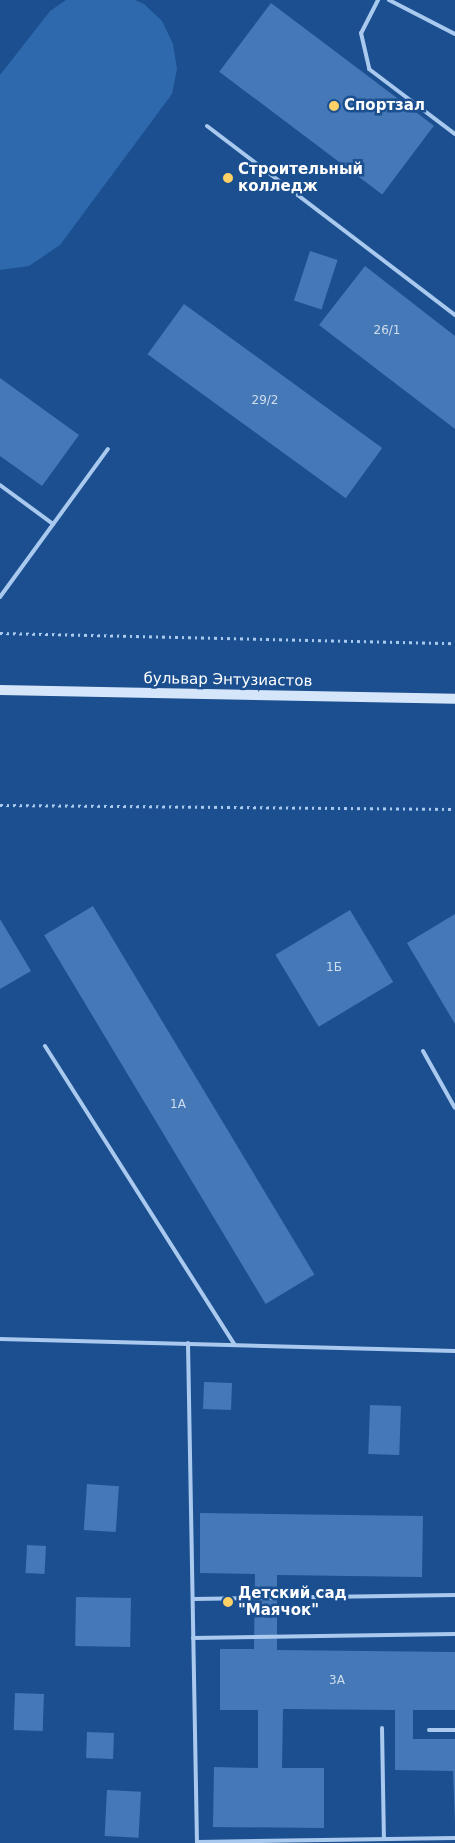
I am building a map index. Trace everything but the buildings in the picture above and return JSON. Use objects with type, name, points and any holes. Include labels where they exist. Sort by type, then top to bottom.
[{"type":"main road","name":"бульвар Энтузиастов","points":[[0,690],[455,699]]},
{"type":"lane","points":[[378,0],[361,33],[369,69],[455,134]]},
{"type":"lane","points":[[388,0],[455,34]]},
{"type":"lane","points":[[207,126],[455,316]]},
{"type":"lane","points":[[0,598],[108,449]]},
{"type":"lane","points":[[0,485],[53,524]]},
{"type":"lane","points":[[44,1046],[235,1345]]},
{"type":"lane","points":[[423,1051],[455,1108]]},
{"type":"lane","points":[[0,1339],[455,1351]]},
{"type":"lane","points":[[188,1344],[197,1843],[455,1838]]},
{"type":"lane","points":[[193,1599],[455,1594]]},
{"type":"lane","points":[[193,1638],[455,1634]]},
{"type":"lane","points":[[382,1728],[384,1839]]},
{"type":"lane","points":[[429,1730],[455,1730]]},
{"type":"path","points":[[0,633],[455,643]]},
{"type":"path","points":[[0,805],[455,809]]},
{"type":"shaded area","points":[[66,0],[135,0],[144,4],[162,21],[173,44],[177,69],[172,94],[60,245],[29,266],[0,270],[0,75],[50,11]]},
{"type":"place","name":"Спортзал","points":[[334,106]]},
{"type":"place","name":"Строительный колледж","points":[[228,178]]},
{"type":"place","name":"Детский сад \"Маячок\"","points":[[228,1602]]}]
